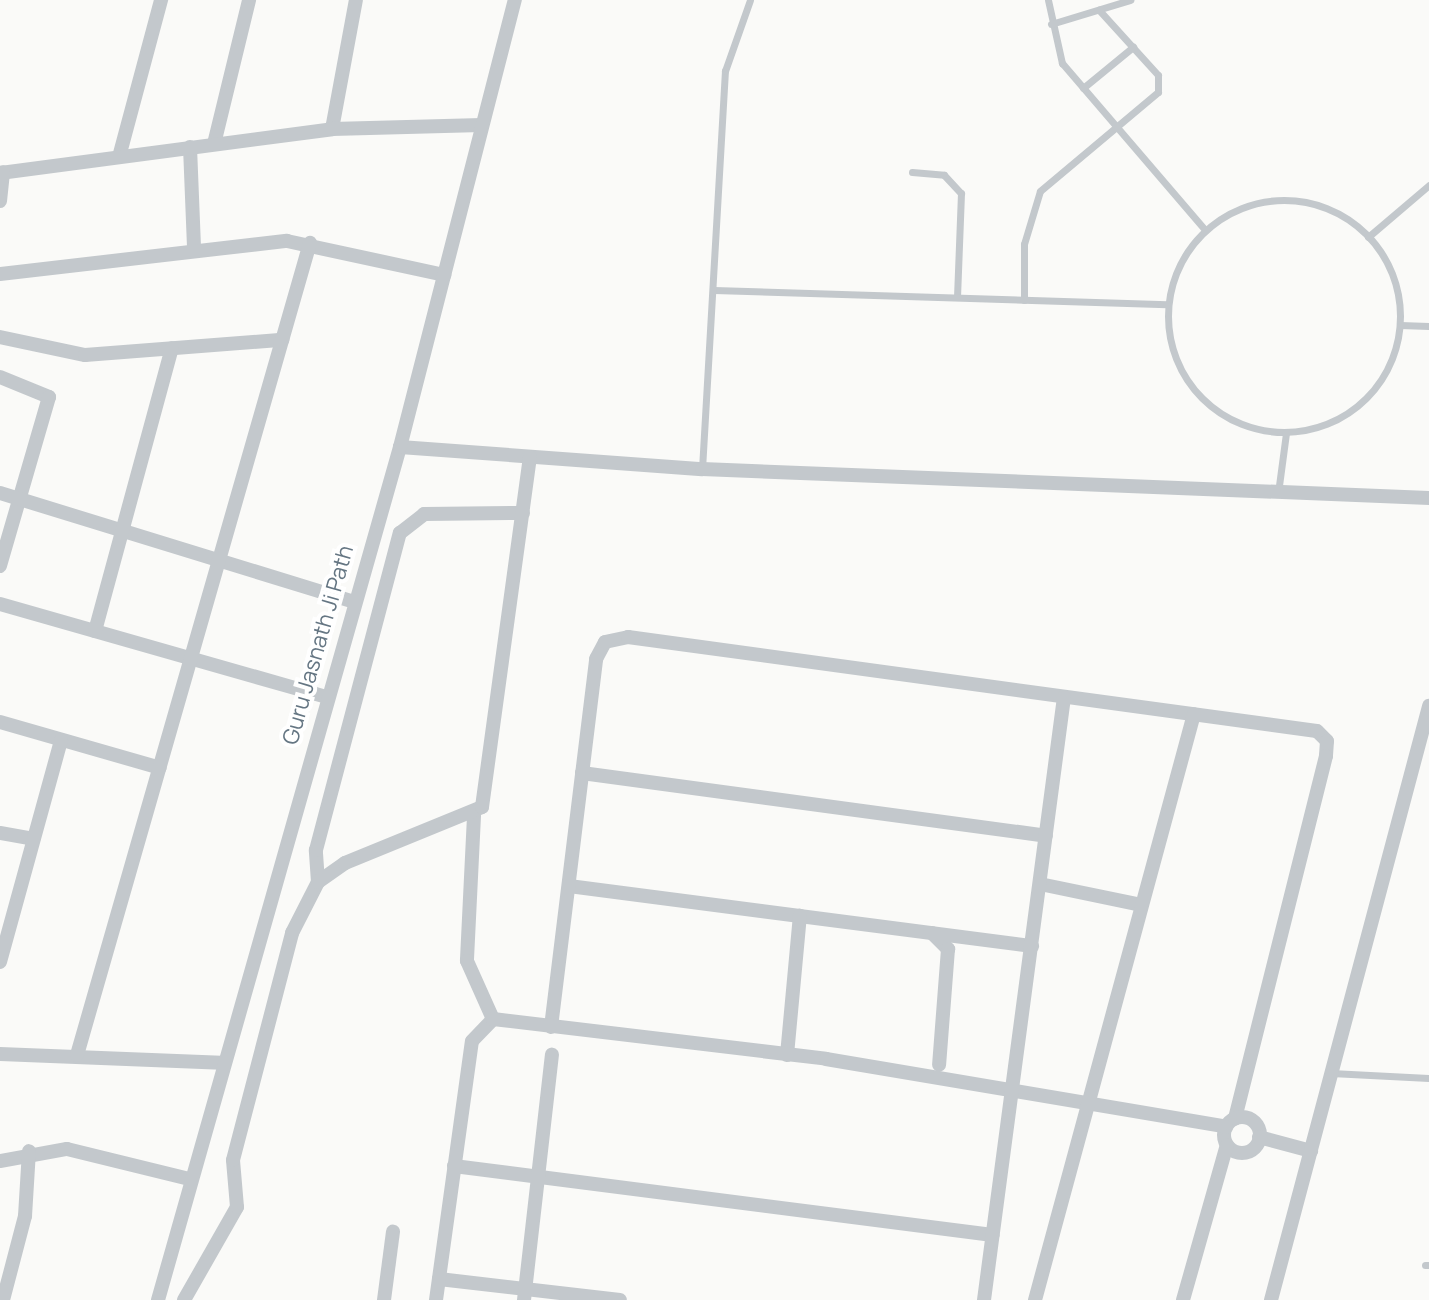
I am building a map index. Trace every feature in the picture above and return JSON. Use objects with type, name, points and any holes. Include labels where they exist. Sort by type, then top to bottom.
[{"type":"street","points":[[119,157],[161,0]]},
{"type":"street","points":[[214,144],[249,0]]},
{"type":"street","points":[[332,129],[356,0]]},
{"type":"street","name":"Guru Jasnath Ji Path","points":[[158,1300],[351,601],[400,447],[515,0]]},
{"type":"street","points":[[0,201],[1,173],[332,129],[482,125]]},
{"type":"street","points":[[190,147],[194,247]]},
{"type":"street","points":[[77,1055],[310,243]]},
{"type":"street","points":[[0,274],[194,247],[310,243],[444,275]]},
{"type":"street","points":[[0,337],[85,355],[282,340]]},
{"type":"street","points":[[95,631],[120,529],[172,348]]},
{"type":"street","points":[[0,377],[49,397],[0,566]]},
{"type":"street","points":[[400,447],[702,469],[1429,498]]},
{"type":"street","points":[[493,1019],[467,961],[474,816],[486,793],[530,457]]},
{"type":"street","points":[[0,493],[351,601]]},
{"type":"street","points":[[318,882],[316,850],[400,533],[424,514],[523,513]]},
{"type":"street","points":[[0,604],[326,697]]},
{"type":"street","points":[[551,1027],[596,659],[605,642],[628,637],[1317,731],[1327,741],[1227,1145],[1183,1300]]},
{"type":"street","points":[[984,1300],[1064,697]]},
{"type":"street","points":[[1271,1300],[1429,706]]},
{"type":"street","points":[[1035,1300],[1194,714]]},
{"type":"street","points":[[0,722],[160,768]]},
{"type":"street","points":[[0,962],[61,740]]},
{"type":"street","points":[[582,773],[1046,836]]},
{"type":"street","points":[[184,1300],[237,1207],[233,1160],[292,933],[318,882],[345,863],[474,816]]},
{"type":"street","points":[[0,833],[33,839]]},
{"type":"street","points":[[1040,884],[1141,905]]},
{"type":"street","points":[[569,886],[1032,946]]},
{"type":"street","points":[[787,1055],[800,916]]},
{"type":"street","points":[[932,933],[948,949],[939,1065]]},
{"type":"street","points":[[436,1300],[472,1041],[478,1026],[493,1019],[787,1055],[1230,1123],[1252,1121],[1259,1137]]},
{"type":"street","points":[[0,1054],[221,1063]]},
{"type":"street","points":[[525,1294],[552,1055]]},
{"type":"street","points":[[1259,1137],[1311,1151]]},
{"type":"street","points":[[1227,1145],[1245,1152],[1259,1137]]},
{"type":"street","points":[[0,1161],[29,1151],[67,1149],[189,1179]]},
{"type":"street","points":[[3,1300],[25,1216],[29,1151]]},
{"type":"street","points":[[454,1166],[993,1235]]},
{"type":"street","points":[[384,1300],[393,1232]]},
{"type":"street","points":[[439,1279],[525,1294],[620,1300]]},
{"type":"lane","points":[[702,469],[725,71],[750,0]]},
{"type":"lane","points":[[1048,0],[1062,63],[1205,230]]},
{"type":"lane","points":[[1051,24],[1130,0]]},
{"type":"lane","points":[[1024,300],[1024,244],[1040,191],[1113,123],[1158,92],[1158,75],[1099,10]]},
{"type":"lane","points":[[1083,88],[1133,47]]},
{"type":"lane","points":[[912,172],[944,175],[961,193],[957,297]]},
{"type":"lane","points":[[1368,237],[1429,185]]},
{"type":"lane","points":[[1296,200],[1328,208],[1368,237],[1395,277],[1400,325],[1387,373],[1367,399],[1340,419],[1286,433],[1231,420],[1198,395],[1175,360],[1167,304],[1174,277],[1205,230],[1263,201],[1296,200]]},
{"type":"lane","points":[[714,290],[1167,304]]},
{"type":"lane","points":[[1400,325],[1429,326]]},
{"type":"lane","points":[[1278,493],[1286,433]]},
{"type":"lane","points":[[1331,1073],[1429,1078]]}]
